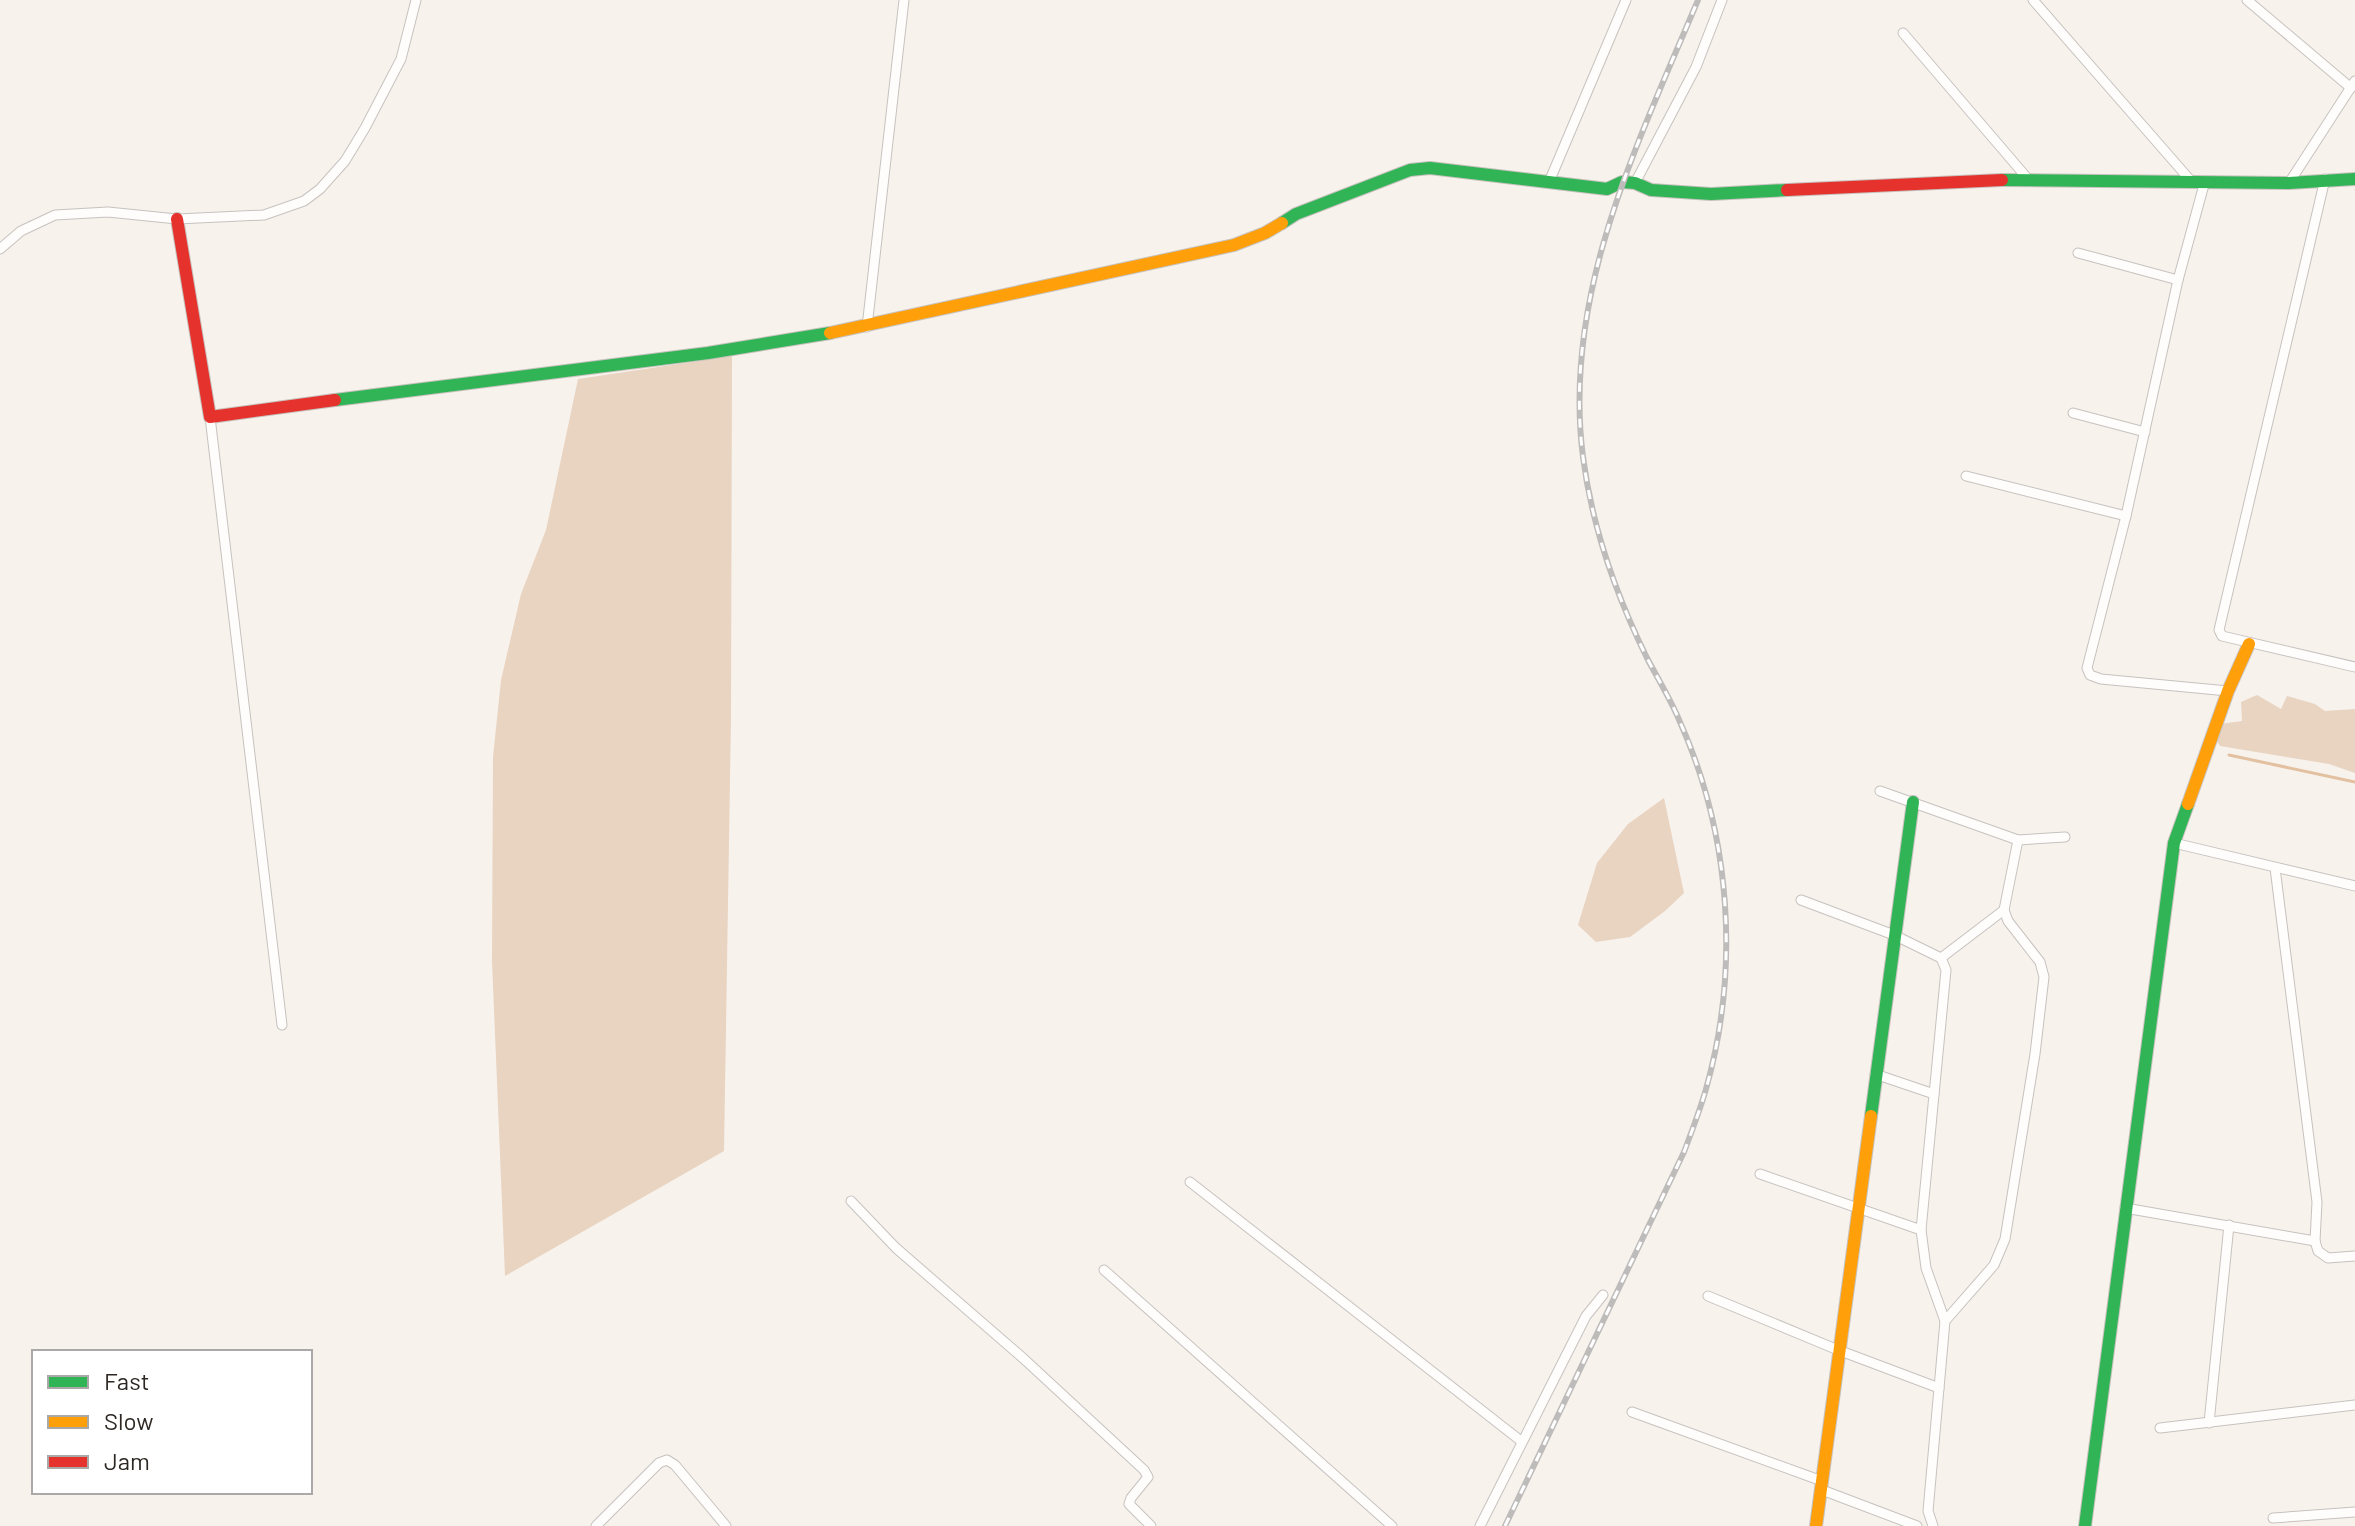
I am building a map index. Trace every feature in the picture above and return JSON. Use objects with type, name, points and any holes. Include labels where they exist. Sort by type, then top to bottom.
[{"type":"street","points":[[0,249],[21,231],[55,215],[108,212],[177,219],[264,215],[291,208],[320,189],[345,161],[401,59],[416,0]]},
{"type":"street","points":[[867,327],[904,0]]},
{"type":"street","points":[[1549,182],[1626,0]]},
{"type":"street","points":[[1635,183],[1696,67],[1722,0]]},
{"type":"street","points":[[2033,0],[2191,181]]},
{"type":"street","points":[[2247,0],[2353,85],[2289,183]]},
{"type":"street","points":[[1903,33],[2028,179]]},
{"type":"street","points":[[210,417],[708,353],[867,327],[1234,245],[1265,233],[1296,214],[1410,170],[1430,168],[1607,189],[1622,182],[1635,183],[1651,190],[1711,194],[2028,179],[2289,183],[2355,179]]},
{"type":"street","points":[[2325,179],[2219,625],[2222,636],[2355,667]]},
{"type":"street","points":[[2205,181],[2178,280],[2126,516],[2087,662],[2090,675],[2101,679],[2228,691]]},
{"type":"street","points":[[177,219],[210,417],[282,1025]]},
{"type":"street","points":[[2078,253],[2178,280]]},
{"type":"street","points":[[2073,413],[2145,432]]},
{"type":"street","points":[[1966,476],[2126,516]]},
{"type":"street","points":[[2085,1526],[2174,843],[2228,691],[2249,644]]},
{"type":"street","points":[[1880,791],[2018,840],[2065,837]]},
{"type":"street","points":[[1816,1526],[1913,802]]},
{"type":"street","points":[[1945,1321],[1994,1265],[2005,1239],[2035,1054],[2044,977],[2040,962],[2008,921],[2004,910],[2018,840]]},
{"type":"street","points":[[2174,843],[2355,886]]},
{"type":"street","points":[[2275,868],[2317,1202],[2315,1241],[2318,1251],[2328,1258],[2355,1256]]},
{"type":"street","points":[[1801,900],[1894,935],[1941,958],[1947,976],[1921,1230],[1926,1268],[1945,1321],[1928,1511],[1933,1526]]},
{"type":"street","points":[[1941,958],[2004,910]]},
{"type":"street","points":[[1875,1074],[1934,1094]]},
{"type":"street","points":[[1760,1174],[1921,1230]]},
{"type":"street","points":[[1190,1182],[1521,1441]]},
{"type":"street","points":[[851,1201],[896,1248],[1024,1359],[1144,1470],[1148,1477],[1129,1504],[1151,1526]]},
{"type":"street","points":[[2125,1208],[2315,1241]]},
{"type":"street","points":[[2209,1423],[2229,1225]]},
{"type":"street","points":[[1104,1270],[1392,1526]]},
{"type":"street","points":[[1480,1526],[1586,1316],[1603,1295]]},
{"type":"street","points":[[1708,1296],[1939,1388]]},
{"type":"street","points":[[2160,1428],[2355,1405]]},
{"type":"street","points":[[1632,1412],[1917,1526]]},
{"type":"street","points":[[596,1526],[659,1463],[667,1460],[675,1465],[726,1526]]},
{"type":"street","points":[[2273,1518],[2355,1512]]},
{"type":"shaded area","points":[[732,356],[731,718],[724,1151],[505,1276],[492,961],[493,757],[501,680],[521,594],[546,530],[578,379]]},
{"type":"shaded area","points":[[2257,695],[2281,709],[2287,696],[2315,704],[2325,711],[2355,709],[2355,773],[2329,764],[2220,746],[2216,740],[2220,724],[2242,721],[2241,702]]},
{"type":"shaded area","points":[[1664,798],[1684,893],[1630,937],[1596,942],[1578,925],[1597,863],[1628,824]]},
{"type":"waterway","points":[[2229,755],[2355,782]]},
{"type":"railway","points":[[1505,1526],[1684,1152],[1706,1089],[1717,1043],[1723,997],[1725,903],[1720,857],[1710,811],[1680,722],[1636,634],[1607,560],[1587,483],[1579,397],[1584,338],[1594,279],[1610,222],[1651,110],[1698,0]]},
{"type":"traffic: fast","points":[[1282,223],[1296,214],[1410,170],[1430,168],[1607,189],[1622,182],[1635,183],[1651,190],[1711,194],[1787,190]]},
{"type":"traffic: fast","points":[[2002,180],[2289,183],[2355,179]]},
{"type":"traffic: fast","points":[[335,400],[708,353],[830,333]]},
{"type":"traffic: fast","points":[[1871,1116],[1913,802]]},
{"type":"traffic: fast","points":[[2085,1526],[2174,843],[2188,804]]},
{"type":"traffic: slow","points":[[830,333],[1234,245],[1282,223]]},
{"type":"traffic: slow","points":[[2188,804],[2228,691],[2249,644]]},
{"type":"traffic: slow","points":[[1816,1526],[1871,1116]]},
{"type":"traffic: jam","points":[[1787,190],[2002,180]]},
{"type":"traffic: jam","points":[[177,219],[210,417],[335,400]]}]
